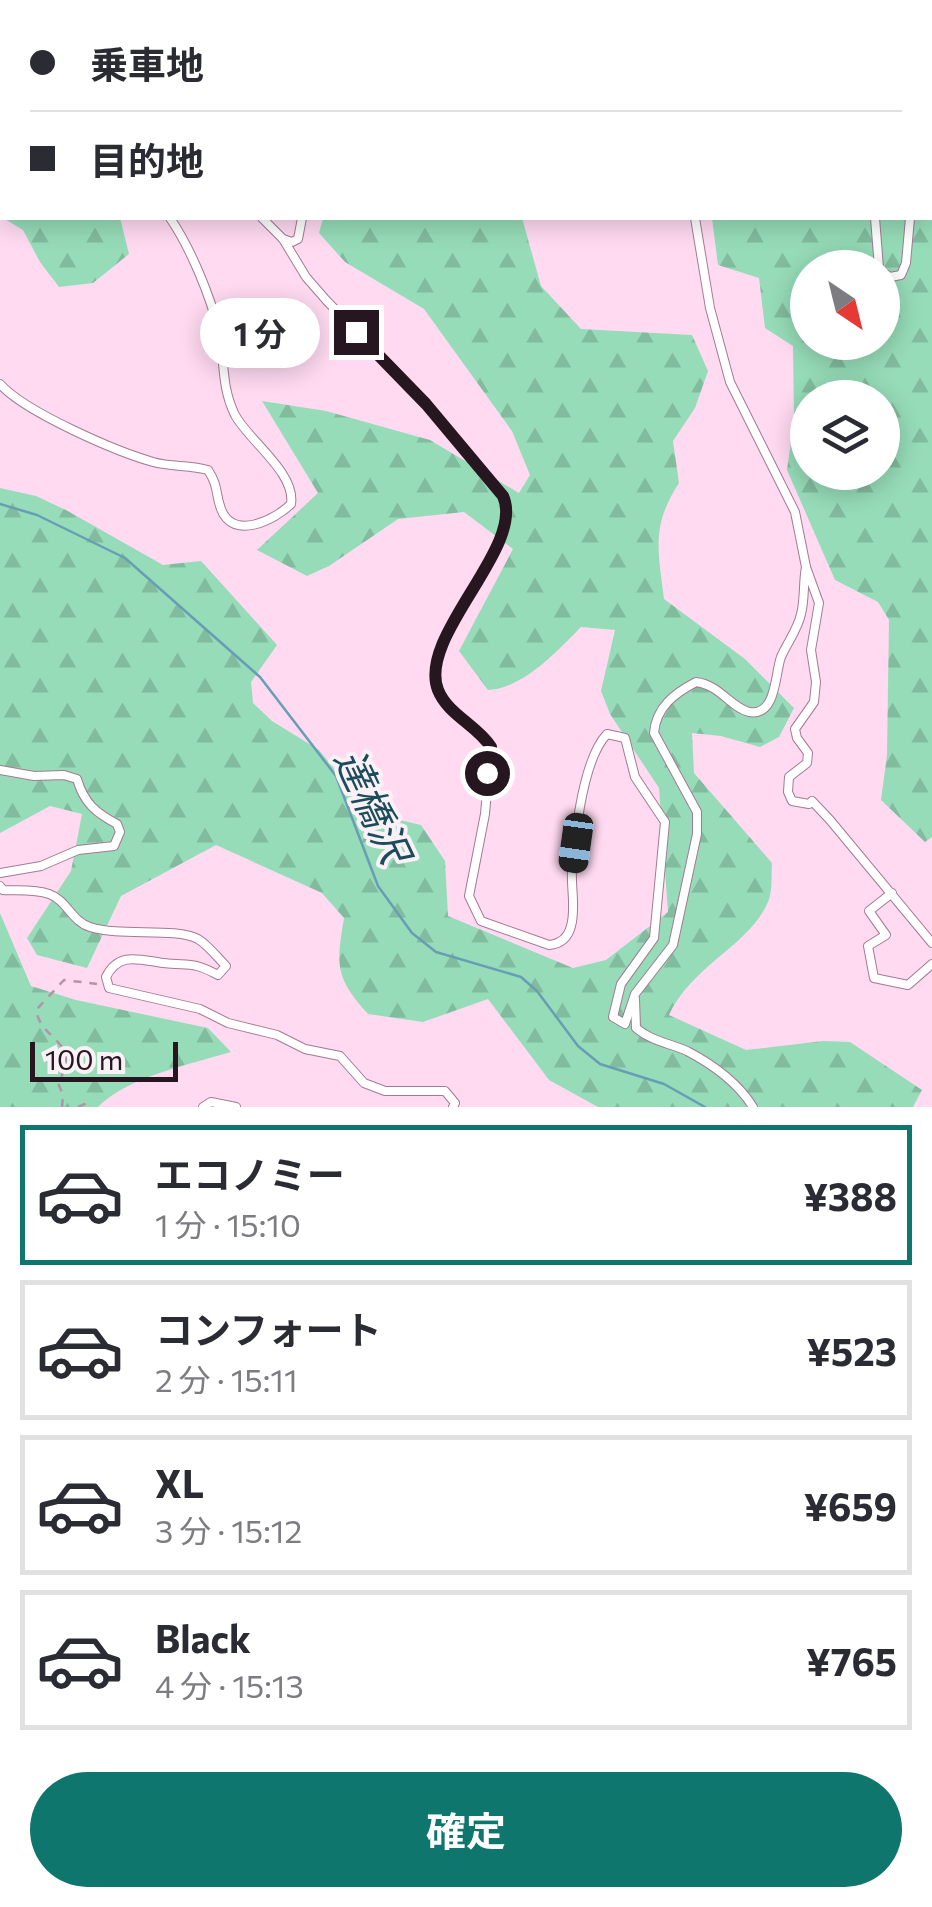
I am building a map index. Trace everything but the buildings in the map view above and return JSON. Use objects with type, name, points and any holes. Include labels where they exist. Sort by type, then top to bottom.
[{"type":"street","points":[[0,384],[12,397],[38,412],[119,448],[156,463],[208,470],[219,490],[221,510],[232,523],[262,523],[292,504],[290,487],[236,417],[223,383],[220,334],[210,299],[171,220]]},
{"type":"street","points":[[264,220],[283,238],[306,277],[426,404],[508,505],[502,532],[447,635],[434,669],[445,702],[476,728],[491,747],[485,814],[469,896],[482,922],[548,945],[559,944],[572,923],[572,872],[585,786],[598,743],[606,734],[625,738],[635,776],[665,822],[654,938],[621,984],[614,1017],[624,1024],[635,994],[673,945],[697,834],[697,812],[654,732],[655,721],[664,705],[696,682],[710,684],[746,712],[756,712],[768,703],[782,654],[801,616],[806,567]]},
{"type":"street","points":[[283,238],[292,242],[298,239],[302,220]]},
{"type":"street","points":[[695,220],[710,308],[730,382],[795,512],[806,567],[819,603],[811,650],[816,682],[814,702],[795,729],[808,753],[806,763],[789,776],[788,792],[792,801],[812,801],[932,942]]},
{"type":"street","points":[[874,220],[878,250]]},
{"type":"street","points":[[900,276],[906,263],[910,220]]},
{"type":"street","points":[[0,770],[34,776],[64,774],[77,779],[81,795],[92,809],[117,824],[120,832],[114,846],[78,850],[50,864],[0,873]]},
{"type":"street","points":[[0,886],[3,890],[49,894],[75,920],[88,927],[197,939],[226,966],[218,975],[198,964],[128,958],[112,965],[106,976],[109,988],[200,1009],[228,1023],[277,1034],[305,1049],[340,1056],[364,1083],[385,1091],[445,1091],[453,1107]]},
{"type":"street","points":[[892,893],[870,911],[886,936],[868,946],[874,978],[908,985],[932,964]]},
{"type":"street","points":[[635,994],[636,1028],[646,1036],[686,1050],[722,1073],[753,1107]]},
{"type":"street","points":[[203,1107],[211,1102],[236,1107]]},
{"type":"path","points":[[62,1107],[58,1084],[67,1068],[64,1046],[38,1019],[36,1010],[64,980],[96,984],[106,976]]},
{"type":"path","points":[[78,1107],[87,1103],[88,1107]]},
{"type":"green space","points":[[6,220],[120,220],[129,254],[93,283],[59,287],[23,230]]},
{"type":"green space","points":[[322,220],[523,220],[541,286],[581,329],[692,335],[708,371],[695,408],[673,441],[679,483],[664,512],[659,539],[664,599],[745,659],[794,708],[779,737],[760,747],[692,733],[694,773],[772,863],[771,888],[768,902],[748,931],[692,982],[669,1015],[746,1050],[823,1041],[850,1042],[922,1090],[913,1107],[598,1107],[549,1080],[488,999],[423,1022],[368,1014],[349,990],[341,970],[344,918],[322,893],[216,845],[121,896],[87,968],[37,955],[27,938],[71,871],[82,814],[50,806],[0,833],[0,488],[36,496],[66,510],[163,565],[201,561],[277,645],[251,682],[253,703],[272,721],[319,750],[370,813],[421,825],[445,861],[448,916],[573,968],[606,960],[668,912],[659,788],[610,714],[601,691],[615,630],[581,627],[527,676],[488,690],[459,651],[513,549],[464,512],[398,519],[329,566],[307,576],[257,550],[318,493],[262,401],[326,411],[430,440],[519,493],[530,475],[512,431],[424,309],[345,262],[319,233]]},
{"type":"green space","points":[[712,220],[932,220],[932,837],[925,842],[881,800],[887,755],[889,620],[878,602],[835,580],[796,490],[900,490],[900,380],[793,380],[793,360],[900,360],[900,250],[790,250],[790,344],[765,328],[759,278],[718,265]]},
{"type":"green space","points":[[0,913],[31,986],[76,1000],[208,1028],[231,1052],[125,1087],[98,1107],[0,1107]]},
{"type":"waterway","name":"達橋沢","points":[[0,504],[37,515],[125,558],[260,677],[336,776],[378,886],[412,933],[436,952],[521,977],[537,991],[578,1046],[600,1064],[664,1084],[705,1107]]},
{"type":"route","points":[[356,332],[445,425],[508,505],[502,532],[447,635],[434,669],[445,702],[476,728],[491,747],[487,773]]}]
